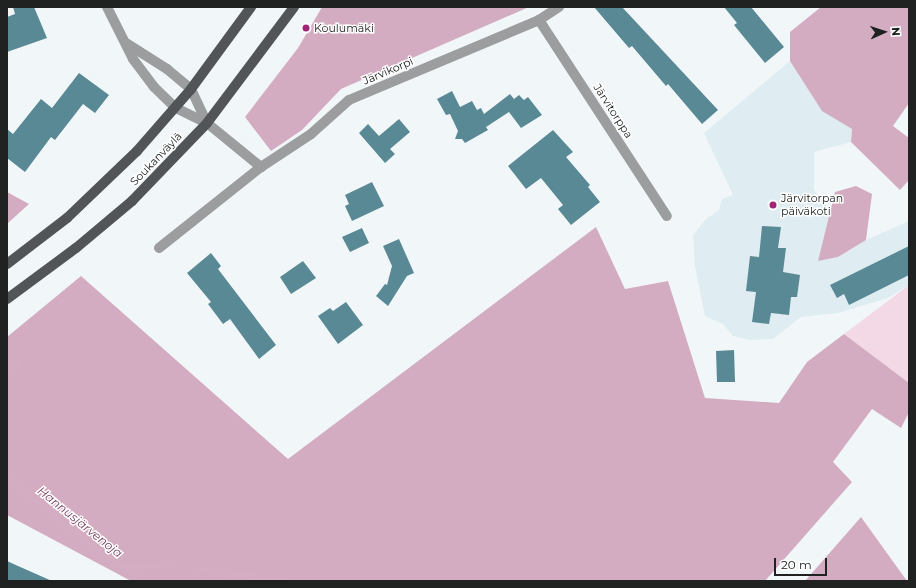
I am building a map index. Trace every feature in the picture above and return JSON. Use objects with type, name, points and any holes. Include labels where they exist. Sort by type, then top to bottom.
[{"type":"main road","name":"Soukanväylä","points":[[7,264],[67,218],[94,193],[176,108],[251,7]]},
{"type":"main road","name":"Soukanväylä","points":[[7,299],[76,248],[132,201],[207,123],[294,7]]},
{"type":"street","points":[[108,7],[133,59],[154,87],[176,108],[207,123],[261,167]]},
{"type":"street","name":"Järvikorpi","points":[[159,248],[261,167],[311,134],[349,100],[539,20],[558,7]]},
{"type":"street","name":"Järvitorppa","points":[[539,20],[667,216]]},
{"type":"street","points":[[126,43],[167,69],[191,89],[207,123]]},
{"type":"shaded area","points":[[322,7],[529,7],[341,89],[302,130],[271,151],[245,117],[298,48]]},
{"type":"shaded area","points":[[821,7],[909,7],[909,103],[893,126],[909,138],[909,180],[900,190],[851,142],[852,129],[822,111],[790,61],[790,32]]},
{"type":"shaded area","name":"Järvitorpan päiväkoti","points":[[790,61],[809,75],[852,129],[851,142],[814,152],[814,190],[831,211],[818,261],[838,257],[866,240],[909,221],[909,285],[888,298],[838,313],[801,317],[773,339],[750,340],[733,336],[723,324],[705,316],[695,267],[693,235],[706,219],[719,210],[722,199],[733,195],[704,133]]},
{"type":"shaded area","points":[[856,186],[872,194],[866,240],[838,257],[818,261],[835,192]]},
{"type":"shaded area","points":[[7,192],[29,204],[7,224]]},
{"type":"shaded area","points":[[596,227],[625,289],[668,281],[705,398],[779,403],[807,362],[844,334],[909,383],[909,412],[901,428],[872,409],[833,462],[852,482],[765,581],[131,581],[7,515],[7,337],[81,276],[288,459]]},
{"type":"shaded area","points":[[909,285],[909,383],[844,334]]},
{"type":"shaded area","points":[[861,517],[907,581],[805,581]]},
{"type":"building","points":[[13,7],[34,7],[47,38],[7,52],[7,17],[15,14]]},
{"type":"building","points":[[594,7],[622,7],[718,110],[702,124],[668,84],[666,86],[632,46],[629,48]]},
{"type":"building","points":[[724,7],[751,7],[784,47],[765,63],[734,25],[737,23]]},
{"type":"building","points":[[79,73],[109,95],[95,113],[83,104],[55,140],[51,137],[25,172],[7,158],[7,129],[13,134],[41,99],[52,108]]},
{"type":"building","points":[[452,91],[460,107],[472,101],[477,110],[481,108],[484,114],[510,94],[514,99],[519,95],[524,100],[528,97],[542,115],[521,128],[509,112],[486,127],[488,130],[465,143],[462,139],[455,139],[458,131],[450,114],[446,115],[437,99]]},
{"type":"building","points":[[399,119],[410,132],[390,149],[395,154],[385,163],[359,133],[368,124],[379,136]]},
{"type":"building","points":[[553,130],[573,152],[566,157],[590,185],[588,187],[600,202],[571,225],[558,209],[563,205],[541,178],[526,189],[508,166]]},
{"type":"building","points":[[372,182],[384,206],[352,221],[345,206],[349,204],[345,195]]},
{"type":"building","points":[[762,226],[781,227],[778,248],[786,248],[783,272],[800,275],[797,297],[791,297],[789,315],[771,313],[769,324],[752,322],[756,292],[746,291],[750,256],[759,257]]},
{"type":"building","points":[[362,228],[369,243],[350,252],[342,237]]},
{"type":"building","points":[[399,239],[414,273],[407,276],[388,306],[376,296],[385,284],[387,285],[392,266],[383,246]]},
{"type":"building","points":[[909,246],[909,275],[849,305],[844,294],[837,298],[830,285]]},
{"type":"building","points":[[211,253],[221,266],[218,269],[276,345],[259,359],[230,319],[223,324],[208,304],[211,302],[187,273]]},
{"type":"building","points":[[303,261],[316,278],[291,294],[280,277]]},
{"type":"building","points":[[346,302],[363,325],[338,344],[318,316],[330,308],[333,311]]},
{"type":"building","points":[[734,350],[735,382],[717,382],[716,351]]},
{"type":"building","points":[[7,561],[18,566],[52,581],[7,581]]},
{"type":"waterway","name":"Hannusjärvenoja","points":[[7,373],[18,364]]},
{"type":"waterway","name":"Hannusjärvenoja","points":[[7,477],[120,568],[168,565]]},
{"type":"waterway","name":"Hannusjärvenoja","points":[[198,569],[286,581]]},
{"type":"place","name":"Koulumäki","points":[[306,28]]},
{"type":"place","name":"Järvitorpan päiväkoti","points":[[773,205]]}]
